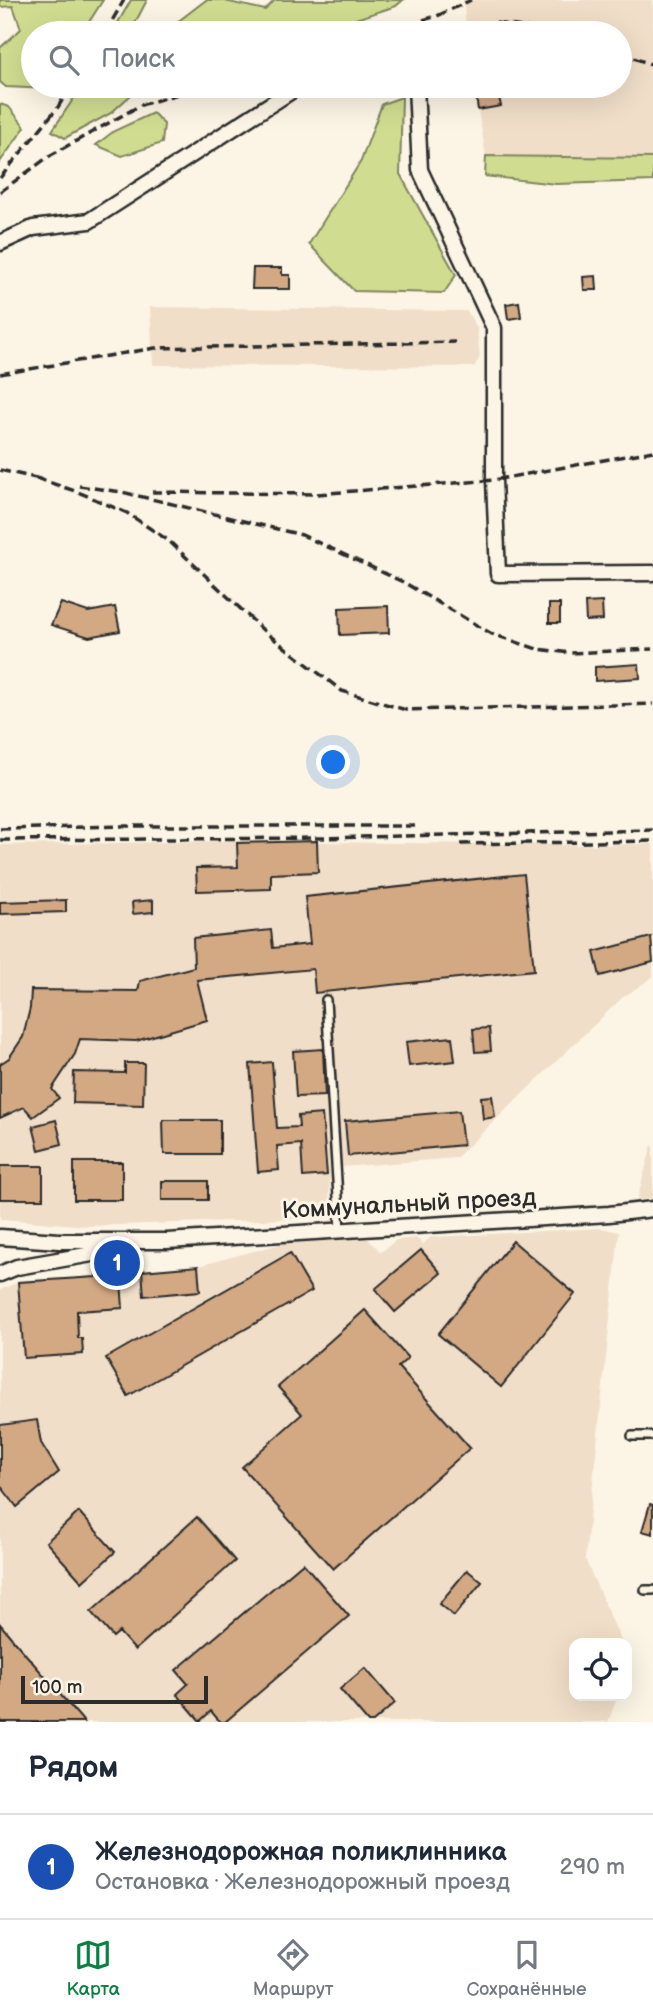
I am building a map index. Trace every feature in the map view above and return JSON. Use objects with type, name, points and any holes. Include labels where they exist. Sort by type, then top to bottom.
[{"type":"street","points":[[0,243],[33,228],[89,221],[280,98]]},
{"type":"street","points":[[417,98],[420,170],[494,328],[494,480],[498,574],[653,573]]},
{"type":"street","name":"Коммунальный проезд","points":[[167,1241],[653,1209]]},
{"type":"street","points":[[0,1237],[59,1241],[167,1241]]},
{"type":"street","points":[[0,1274],[17,1267],[167,1241]]},
{"type":"lane","points":[[326,1000],[340,1230]]},
{"type":"lane","points":[[632,1436],[653,1436]]},
{"type":"shaded area","points":[[463,0],[653,0],[653,158],[486,156],[476,98],[632,98],[632,21],[466,21]]},
{"type":"shaded area","points":[[150,307],[467,311],[477,328],[480,357],[474,367],[153,365]]},
{"type":"shaded area","points":[[234,841],[653,844],[653,977],[622,998],[456,1158],[330,1168],[329,1210],[318,1218],[89,1226],[0,1219],[0,845]]},
{"type":"shaded area","points":[[653,1144],[653,1198],[637,1200],[651,1148]]},
{"type":"shaded area","points":[[601,1228],[619,1232],[585,1559],[620,1638],[569,1638],[569,1701],[616,1701],[608,1722],[0,1722],[0,1290],[18,1282],[96,1277],[96,1269],[120,1268],[121,1272],[198,1266],[284,1243],[368,1239],[381,1252],[396,1240],[416,1238],[423,1244],[431,1237]]},
{"type":"green space","points":[[0,0],[103,0],[90,21],[21,21],[21,29],[13,6],[0,7]]},
{"type":"green space","points":[[131,0],[147,0],[136,21],[119,21]]},
{"type":"green space","points":[[206,0],[220,0],[265,10],[275,0],[403,0],[396,6],[350,21],[179,21]]},
{"type":"green space","points":[[21,29],[21,88],[6,87],[0,82],[0,48]]},
{"type":"green space","points":[[74,98],[128,98],[111,113],[65,138],[52,131]]},
{"type":"green space","points":[[402,98],[400,174],[456,275],[444,293],[354,291],[309,244],[361,161],[382,104]]},
{"type":"green space","points":[[0,104],[9,107],[25,127],[0,162]]},
{"type":"green space","points":[[153,113],[164,124],[162,143],[122,156],[96,145],[114,131]]},
{"type":"green space","points":[[486,156],[653,158],[653,181],[556,184],[485,176]]},
{"type":"building","points":[[476,98],[499,98],[501,106],[478,110]]},
{"type":"building","points":[[253,268],[282,268],[282,275],[290,275],[290,289],[252,289]]},
{"type":"building","points":[[596,276],[597,290],[584,290],[583,277]]},
{"type":"building","points":[[519,302],[521,317],[508,319],[506,304]]},
{"type":"building","points":[[602,602],[603,620],[586,621],[585,603]]},
{"type":"building","points":[[61,603],[88,612],[115,607],[120,631],[89,637],[51,625]]},
{"type":"building","points":[[549,604],[560,604],[560,623],[549,623]]},
{"type":"building","points":[[388,606],[389,633],[340,635],[339,608]]},
{"type":"building","points":[[639,664],[640,678],[595,681],[595,667]]},
{"type":"building","points":[[317,841],[318,872],[271,874],[271,889],[197,891],[196,868],[238,867],[237,843]]},
{"type":"building","points":[[524,874],[534,970],[315,993],[313,969],[197,980],[207,1020],[136,1041],[80,1039],[75,1054],[52,1089],[59,1098],[33,1117],[24,1107],[0,1118],[0,1064],[9,1058],[23,1037],[31,990],[138,991],[140,981],[194,967],[193,938],[271,930],[273,948],[310,944],[305,897]]},
{"type":"building","points":[[66,900],[66,912],[0,914],[0,902]]},
{"type":"building","points":[[153,900],[153,912],[133,914],[132,902]]},
{"type":"building","points":[[651,937],[653,962],[600,976],[594,952]]},
{"type":"building","points":[[489,1028],[491,1051],[475,1052],[473,1029]]},
{"type":"building","points":[[452,1037],[455,1061],[409,1066],[406,1042]]},
{"type":"building","points":[[323,1049],[325,1096],[296,1097],[293,1051]]},
{"type":"building","points":[[272,1062],[277,1128],[299,1127],[298,1116],[322,1114],[327,1175],[303,1177],[301,1144],[277,1146],[279,1170],[258,1172],[250,1064]]},
{"type":"building","points":[[125,1063],[144,1063],[143,1105],[73,1103],[74,1072],[125,1073]]},
{"type":"building","points":[[492,1096],[495,1117],[483,1119],[481,1097]]},
{"type":"building","points":[[459,1111],[463,1145],[348,1156],[345,1121]]},
{"type":"building","points":[[56,1120],[62,1144],[39,1150],[33,1126]]},
{"type":"building","points":[[163,1120],[220,1120],[220,1154],[164,1154]]},
{"type":"building","points":[[74,1162],[122,1162],[122,1200],[74,1200]]},
{"type":"building","points":[[0,1166],[43,1166],[43,1199],[0,1199]]},
{"type":"building","points":[[162,1181],[208,1181],[208,1200],[162,1200]]},
{"type":"building","points":[[513,1241],[575,1294],[501,1387],[438,1334]]},
{"type":"building","points":[[421,1250],[441,1273],[395,1312],[375,1289]]},
{"type":"building","points":[[290,1253],[312,1291],[128,1396],[106,1358]]},
{"type":"building","points":[[198,1266],[200,1291],[144,1296],[142,1271]]},
{"type":"building","points":[[120,1268],[123,1308],[77,1311],[78,1338],[82,1338],[83,1354],[24,1358],[18,1282],[96,1277],[96,1269]]},
{"type":"building","points":[[365,1310],[408,1358],[398,1367],[470,1448],[333,1569],[242,1467],[302,1414],[278,1387]]},
{"type":"building","points":[[37,1420],[41,1443],[59,1472],[17,1507],[0,1485],[0,1425]]},
{"type":"building","points":[[650,1504],[653,1505],[653,1534],[642,1531]]},
{"type":"building","points":[[79,1512],[115,1552],[82,1582],[46,1542]]},
{"type":"building","points":[[197,1517],[235,1561],[135,1650],[119,1632],[113,1637],[91,1612]]},
{"type":"building","points":[[303,1563],[349,1616],[225,1722],[220,1722],[211,1711],[200,1721],[177,1694],[188,1684],[176,1670]]},
{"type":"building","points":[[467,1570],[482,1582],[454,1616],[439,1604]]},
{"type":"building","points":[[0,1624],[15,1642],[84,1722],[0,1722]]},
{"type":"building","points":[[365,1668],[395,1703],[373,1722],[368,1722],[340,1689]]},
{"type":"railway","points":[[112,21],[124,0]]},
{"type":"railway","points":[[423,20],[471,0]]},
{"type":"railway","points":[[632,57],[653,65]]},
{"type":"railway","points":[[0,178],[64,98]]},
{"type":"railway","points":[[0,192],[51,155],[141,105],[165,98]]},
{"type":"railway","points":[[0,374],[155,348],[455,342]]},
{"type":"railway","points":[[152,492],[316,494],[494,480],[653,451]]},
{"type":"railway","points":[[0,470],[45,480]]},
{"type":"railway","points":[[36,478],[127,513],[169,541],[265,632],[342,691],[406,710],[653,704]]},
{"type":"railway","points":[[79,486],[122,492],[302,535],[403,582],[492,634],[537,649],[571,653],[653,649]]},
{"type":"railway","points":[[0,829],[124,826],[415,826]]},
{"type":"railway","points":[[0,840],[321,838],[653,830]]},
{"type":"railway","points":[[461,844],[653,841]]},
{"type":"place","name":"Железнодорожная поликлинника","points":[[117,1263]]}]
